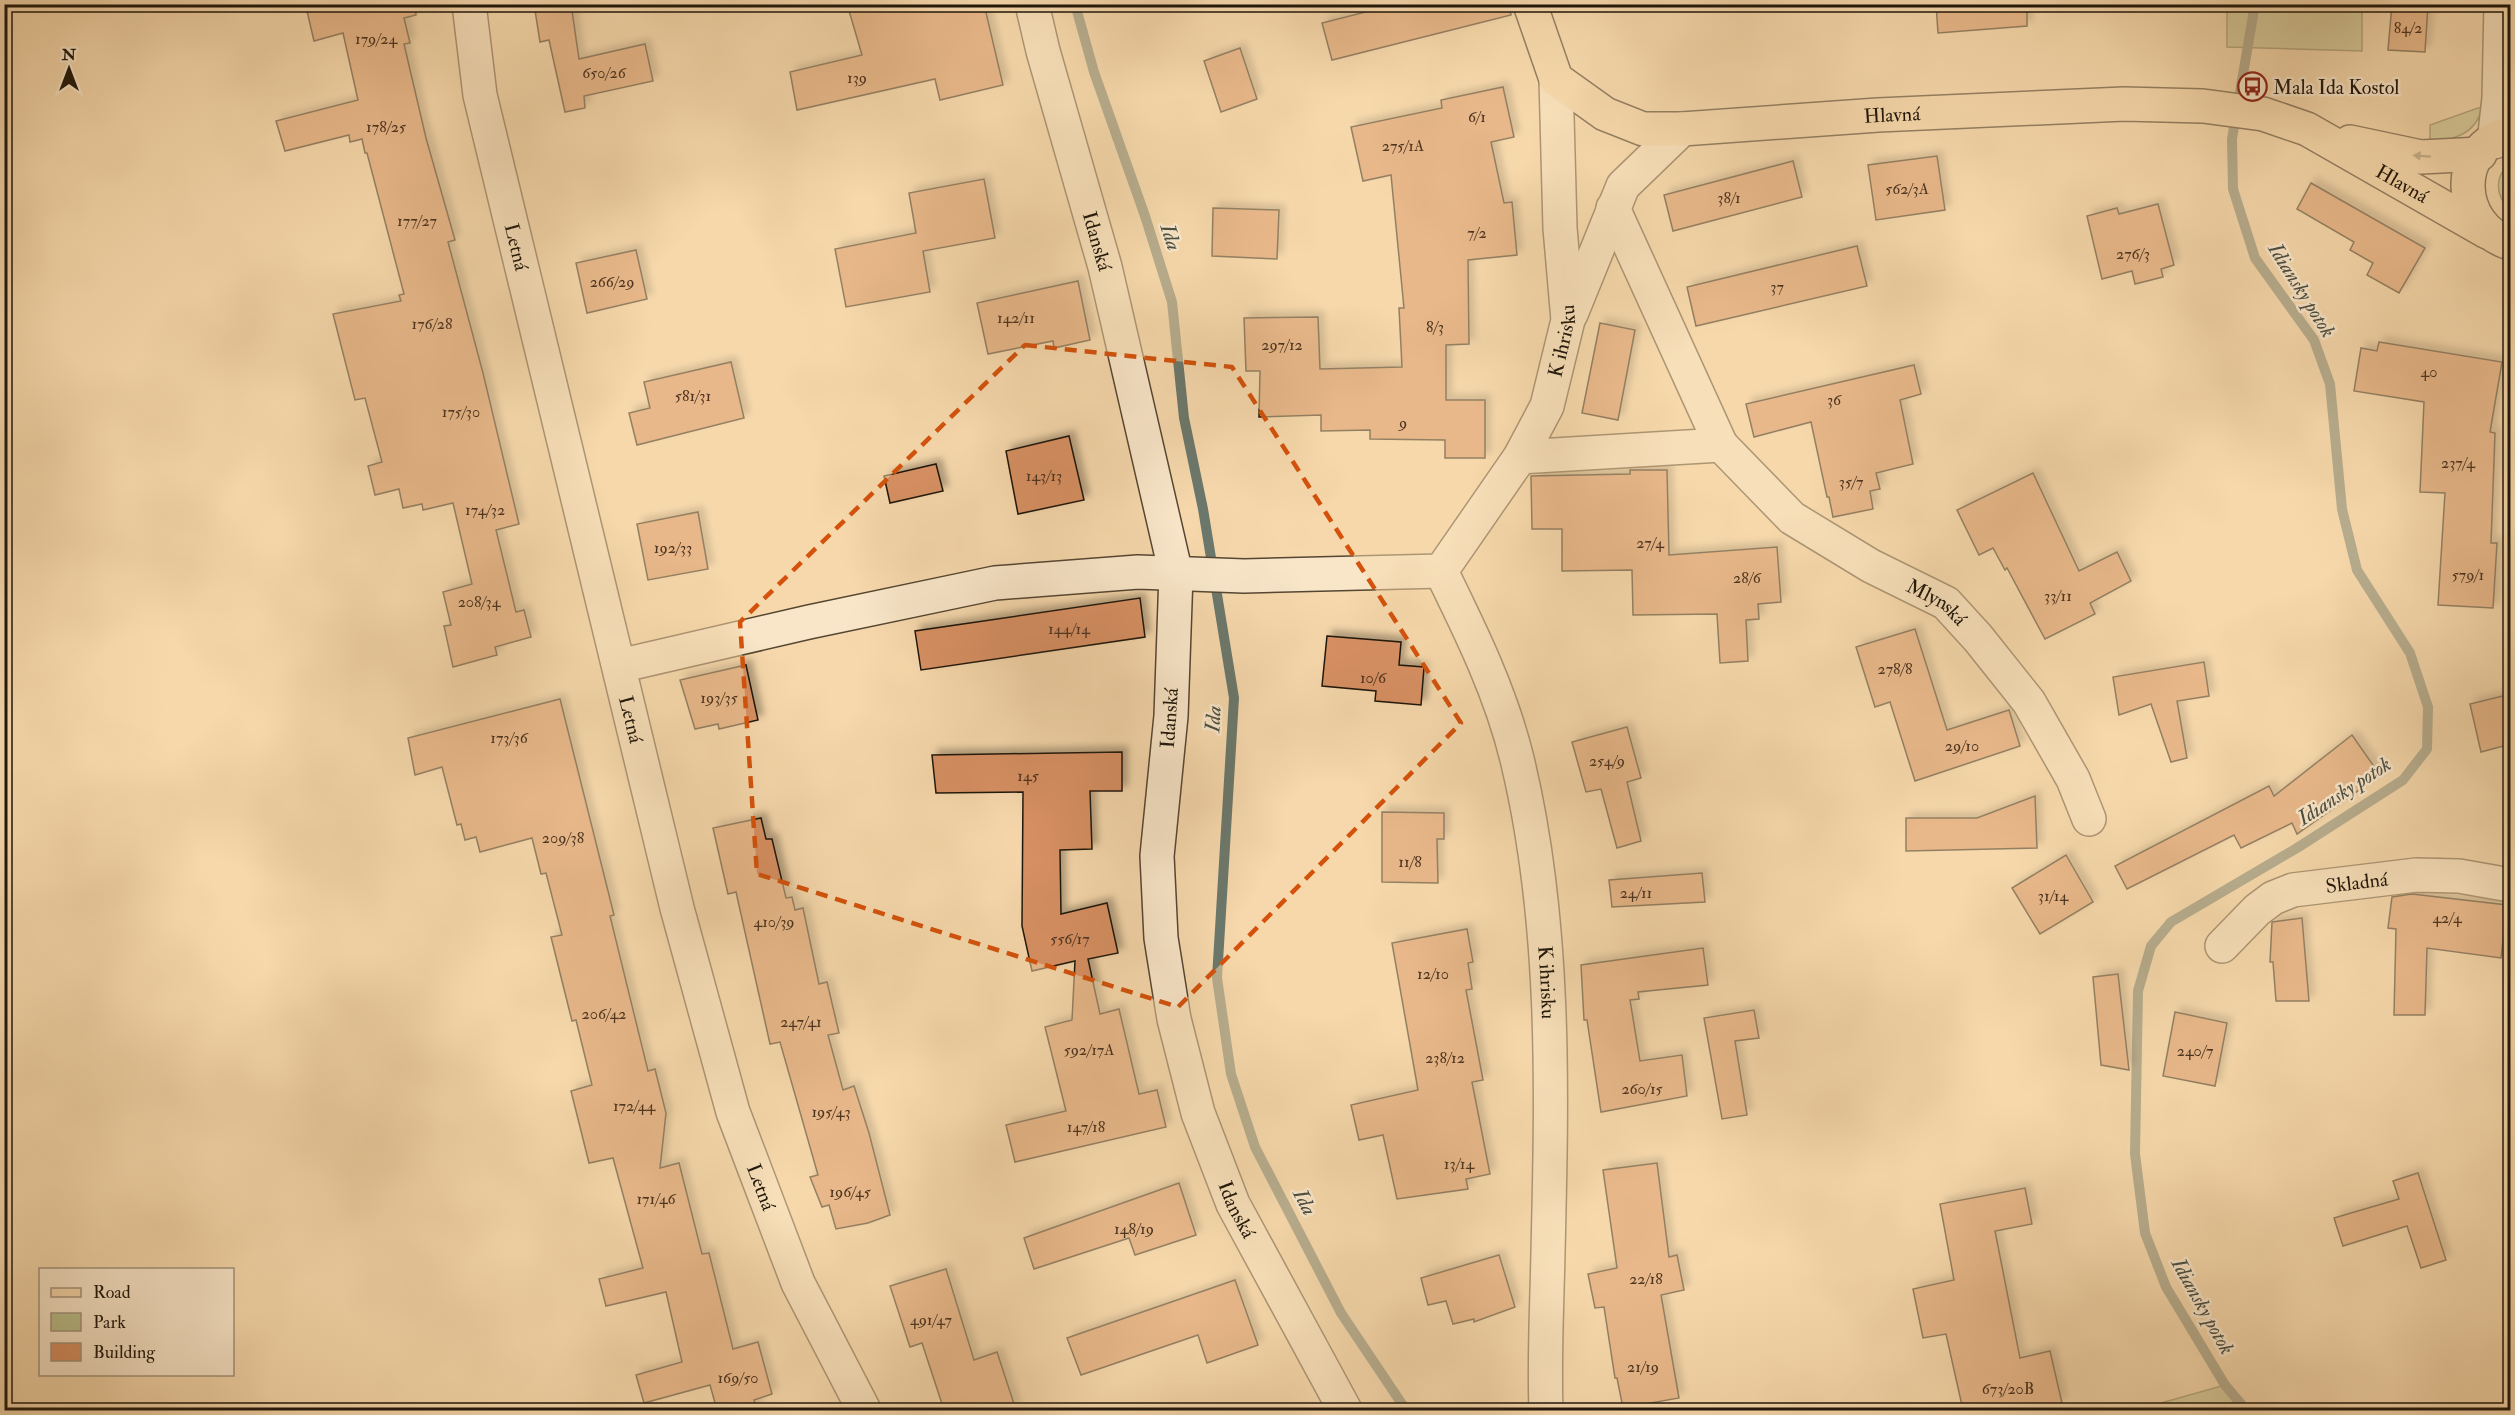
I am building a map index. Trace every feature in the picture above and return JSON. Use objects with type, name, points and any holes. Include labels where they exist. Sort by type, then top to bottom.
[{"type":"main road","points":[[1530,4],[1556,79]]},
{"type":"main road","name":"Hlavná","points":[[1556,79],[1605,114],[1643,129],[1682,129],[1803,119],[2124,104],[2203,106],[2263,114],[2319,134],[2421,157],[2495,143]]},
{"type":"main road","name":"Hlavná","points":[[2319,134],[2502,243]]},
{"type":"main road","name":"Hlavná","points":[[2495,143],[2474,161],[2468,179],[2468,199],[2475,217],[2502,243]]},
{"type":"street","name":"Letná","points":[[469,4],[480,95],[677,908],[733,1112],[798,1283],[864,1410]]},
{"type":"street","name":"Idanská","points":[[1032,4],[1043,51],[1105,267],[1184,574],[1157,856],[1161,938],[1174,1019],[1198,1113],[1233,1204],[1345,1410]]},
{"type":"street","points":[[2495,143],[2499,98],[2501,4]]},
{"type":"street","name":"K ihrisku","points":[[1546,1410],[1551,1138],[1549,992],[1538,865],[1517,758],[1490,670],[1441,571],[1520,457],[1547,406],[1568,320],[1560,228],[1556,79]]},
{"type":"street","points":[[1568,320],[1623,186],[1682,129]]},
{"type":"street","name":"Mlynská","points":[[1613,208],[1721,445],[1792,518],[1872,566],[1946,603],[1978,638],[2029,702],[2073,779],[2089,819]]},
{"type":"street","points":[[1520,457],[1721,445]]},
{"type":"street","points":[[618,666],[809,622],[995,583],[1138,572],[1244,576],[1441,571]]},
{"type":"street","name":"Skladná","points":[[2222,946],[2273,898],[2293,890],[2416,875],[2459,876],[2511,885]]},
{"type":"highlighted area","points":[[1025,345],[1232,367],[1461,723],[1178,1007],[757,874],[740,622]]},
{"type":"green space","points":[[2227,5],[2362,5],[2362,51],[2227,47]]},
{"type":"green space","points":[[2482,108],[2479,117],[2469,130],[2447,140],[2430,142],[2430,125]]},
{"type":"green space","points":[[2510,164],[2510,209],[2501,198],[2498,186],[2501,174]]},
{"type":"green space","points":[[2225,1385],[2246,1410],[2136,1410]]},
{"type":"building","points":[[331,4],[415,4],[416,15],[404,18],[410,43],[404,44],[426,138],[455,240],[448,242],[483,373],[519,524],[496,530],[516,612],[524,610],[531,637],[495,647],[497,655],[453,667],[444,626],[451,625],[443,592],[472,584],[453,503],[423,510],[422,504],[403,508],[399,489],[375,495],[368,466],[382,462],[365,398],[355,400],[333,314],[401,301],[399,295],[404,294],[367,153],[365,153],[362,139],[350,142],[349,135],[285,151],[276,121],[358,100],[343,33],[314,41],[307,11]]},
{"type":"building","points":[[534,4],[571,4],[579,59],[645,44],[653,81],[584,96],[585,108],[565,112],[549,40],[540,42]]},
{"type":"building","points":[[847,4],[984,4],[1003,85],[940,100],[935,79],[797,110],[790,72],[862,55]]},
{"type":"building","points":[[1397,4],[1509,4],[1511,15],[1332,60],[1322,23]]},
{"type":"building","points":[[1936,4],[2027,4],[2027,26],[1938,33]]},
{"type":"building","points":[[2392,4],[2428,4],[2425,52],[2388,50]]},
{"type":"building","points":[[1240,48],[1257,99],[1221,112],[1204,61]]},
{"type":"building","points":[[1503,87],[1514,137],[1491,142],[1504,203],[1512,202],[1517,255],[1468,260],[1469,344],[1446,345],[1446,400],[1485,400],[1485,458],[1445,458],[1445,440],[1370,439],[1370,430],[1321,431],[1321,415],[1259,417],[1260,371],[1246,371],[1244,318],[1318,317],[1320,369],[1402,367],[1399,308],[1404,308],[1391,175],[1363,181],[1351,127],[1442,108],[1441,100]]},
{"type":"building","points":[[1937,156],[1945,210],[1876,220],[1868,165]]},
{"type":"building","points":[[1793,161],[1802,197],[1673,231],[1664,195]]},
{"type":"building","points":[[984,179],[995,238],[923,251],[930,292],[846,307],[835,249],[916,233],[909,193]]},
{"type":"building","points":[[2311,183],[2425,248],[2399,293],[2367,275],[2373,263],[2350,250],[2354,242],[2297,209]]},
{"type":"building","points":[[2158,204],[2174,265],[2161,269],[2163,277],[2135,284],[2132,271],[2102,279],[2087,216],[2117,208],[2119,214]]},
{"type":"building","points":[[1213,208],[1279,210],[1277,259],[1212,256]]},
{"type":"building","points":[[1857,246],[1867,286],[1696,326],[1687,287]]},
{"type":"building","points":[[636,250],[647,299],[587,313],[576,263]]},
{"type":"building","points":[[1078,281],[1090,340],[1054,348],[1053,341],[988,354],[977,303]]},
{"type":"building","points":[[1600,323],[1635,330],[1618,420],[1582,413]]},
{"type":"building","points":[[2379,342],[2502,362],[2490,432],[2495,433],[2491,543],[2497,543],[2493,608],[2438,605],[2445,493],[2420,492],[2424,402],[2354,391],[2361,348],[2377,351]]},
{"type":"building","points":[[731,362],[744,418],[637,445],[629,413],[650,408],[644,382]]},
{"type":"building","points":[[1914,365],[1921,394],[1900,400],[1913,464],[1876,473],[1880,489],[1870,491],[1873,509],[1833,517],[1811,422],[1754,437],[1746,404]]},
{"type":"building","points":[[1069,436],[1084,500],[1018,514],[1006,451]]},
{"type":"building","points":[[936,464],[943,491],[890,503],[884,476]]},
{"type":"building","points":[[1630,470],[1667,470],[1669,555],[1777,547],[1781,602],[1758,604],[1759,619],[1746,620],[1748,661],[1720,663],[1717,614],[1633,615],[1632,570],[1562,571],[1562,529],[1532,529],[1531,476],[1630,474]]},
{"type":"building","points":[[2033,473],[2079,571],[2117,552],[2131,581],[2090,603],[2095,614],[2045,639],[2007,568],[2005,570],[1993,548],[1979,555],[1957,510]]},
{"type":"building","points":[[698,512],[708,569],[648,580],[637,524]]},
{"type":"building","points":[[1140,598],[1145,637],[921,670],[915,631]]},
{"type":"building","points":[[1915,629],[1947,730],[2009,710],[2020,746],[1915,781],[1890,702],[1875,707],[1856,647]]},
{"type":"building","points":[[1327,636],[1401,642],[1399,665],[1424,667],[1421,705],[1375,701],[1376,691],[1322,686]]},
{"type":"building","points":[[2204,662],[2209,696],[2177,701],[2187,758],[2171,762],[2151,704],[2119,715],[2113,677]]},
{"type":"building","points":[[746,665],[758,720],[719,729],[718,724],[695,729],[680,680]]},
{"type":"building","points":[[2511,694],[2511,744],[2481,752],[2470,704]]},
{"type":"building","points":[[560,699],[614,915],[610,916],[648,1071],[655,1069],[666,1113],[660,1168],[679,1163],[702,1254],[709,1253],[733,1349],[758,1342],[772,1394],[754,1400],[757,1410],[717,1410],[710,1385],[644,1403],[636,1375],[682,1362],[666,1292],[606,1306],[599,1279],[643,1268],[613,1158],[589,1163],[571,1091],[592,1085],[576,1020],[572,1021],[551,937],[562,935],[546,873],[541,874],[532,838],[480,852],[476,837],[465,840],[461,824],[457,825],[442,767],[415,775],[408,738]]},
{"type":"building","points":[[1627,727],[1641,778],[1627,782],[1641,841],[1617,848],[1601,789],[1586,792],[1572,742]]},
{"type":"building","points":[[2352,735],[2380,775],[2297,834],[2292,823],[2241,848],[2234,835],[2127,889],[2115,866],[2269,786],[2274,796]]},
{"type":"building","points":[[1122,752],[1122,791],[1090,791],[1092,849],[1060,850],[1061,914],[1107,903],[1118,953],[1088,959],[1100,1014],[1119,1009],[1139,1094],[1157,1090],[1166,1127],[1015,1162],[1006,1125],[1066,1111],[1045,1027],[1072,1020],[1075,961],[1032,971],[1022,926],[1023,792],[936,793],[932,755]]},
{"type":"building","points":[[2035,796],[2037,848],[1906,851],[1906,818],[1977,818]]},
{"type":"building","points":[[1382,812],[1444,813],[1444,839],[1437,839],[1438,883],[1382,882]]},
{"type":"building","points":[[761,818],[766,839],[772,839],[786,898],[792,897],[795,910],[803,908],[819,984],[827,982],[839,1033],[828,1035],[843,1090],[854,1086],[869,1133],[890,1215],[868,1223],[836,1229],[829,1205],[822,1207],[810,1177],[818,1175],[780,1042],[770,1044],[736,892],[728,894],[713,828]]},
{"type":"building","points":[[2066,855],[2093,902],[2040,934],[2012,888]]},
{"type":"building","points":[[1702,873],[1705,902],[1612,907],[1609,880]]},
{"type":"building","points":[[2412,894],[2507,905],[2501,958],[2427,948],[2425,1015],[2394,1015],[2396,929],[2388,928],[2392,897]]},
{"type":"building","points":[[2302,918],[2309,1001],[2276,1001],[2273,962],[2270,962],[2272,922]]},
{"type":"building","points":[[1467,929],[1473,962],[1468,963],[1472,989],[1466,990],[1483,1080],[1472,1082],[1490,1174],[1466,1179],[1468,1189],[1397,1199],[1383,1135],[1359,1140],[1351,1105],[1418,1090],[1392,943]]},
{"type":"building","points":[[1703,948],[1708,985],[1638,992],[1639,999],[1630,1000],[1640,1061],[1682,1055],[1687,1096],[1601,1112],[1587,1020],[1584,1020],[1581,965]]},
{"type":"building","points":[[2118,974],[2129,1070],[2101,1065],[2093,977]]},
{"type":"building","points":[[1754,1010],[1759,1038],[1735,1041],[1747,1115],[1722,1119],[1704,1018]]},
{"type":"building","points":[[2175,1012],[2227,1023],[2215,1086],[2163,1076]]},
{"type":"building","points":[[1657,1163],[1669,1257],[1677,1255],[1684,1290],[1661,1295],[1679,1398],[1623,1408],[1617,1378],[1615,1378],[1604,1307],[1595,1308],[1588,1274],[1617,1268],[1603,1170]]},
{"type":"building","points":[[2418,1173],[2446,1260],[2421,1268],[2407,1226],[2343,1246],[2334,1218],[2399,1199],[2393,1181]]},
{"type":"building","points":[[1179,1183],[1196,1235],[1135,1255],[1129,1238],[1034,1269],[1024,1238]]},
{"type":"building","points":[[2025,1188],[2032,1224],[1995,1231],[2020,1358],[2050,1351],[2062,1403],[2029,1410],[1963,1410],[1946,1334],[1923,1338],[1913,1289],[1954,1280],[1940,1204]]},
{"type":"building","points":[[1499,1255],[1515,1307],[1474,1322],[1474,1319],[1453,1324],[1446,1301],[1428,1305],[1421,1278]]},
{"type":"building","points":[[946,1269],[974,1360],[997,1352],[1016,1410],[944,1410],[922,1343],[910,1347],[890,1286]]},
{"type":"building","points":[[1235,1280],[1258,1345],[1207,1363],[1198,1335],[1081,1375],[1067,1338]]},
{"type":"waterway","name":"Ida","points":[[1075,4],[1094,72],[1145,216],[1172,302],[1184,418],[1203,509],[1234,698],[1217,978],[1231,1074],[1255,1147],[1341,1313],[1406,1410]]},
{"type":"waterway","name":"Idiansky potok","points":[[2246,1410],[2225,1385],[2166,1287],[2145,1233],[2135,1154],[2138,991],[2151,946],[2171,922],[2297,848],[2403,780],[2427,749],[2428,707],[2410,653],[2357,570],[2342,509],[2330,384],[2314,340],[2255,258],[2233,189],[2232,139],[2255,4]]},
{"type":"place","name":"Mala Ida Kostol","points":[[2252,87]]}]
